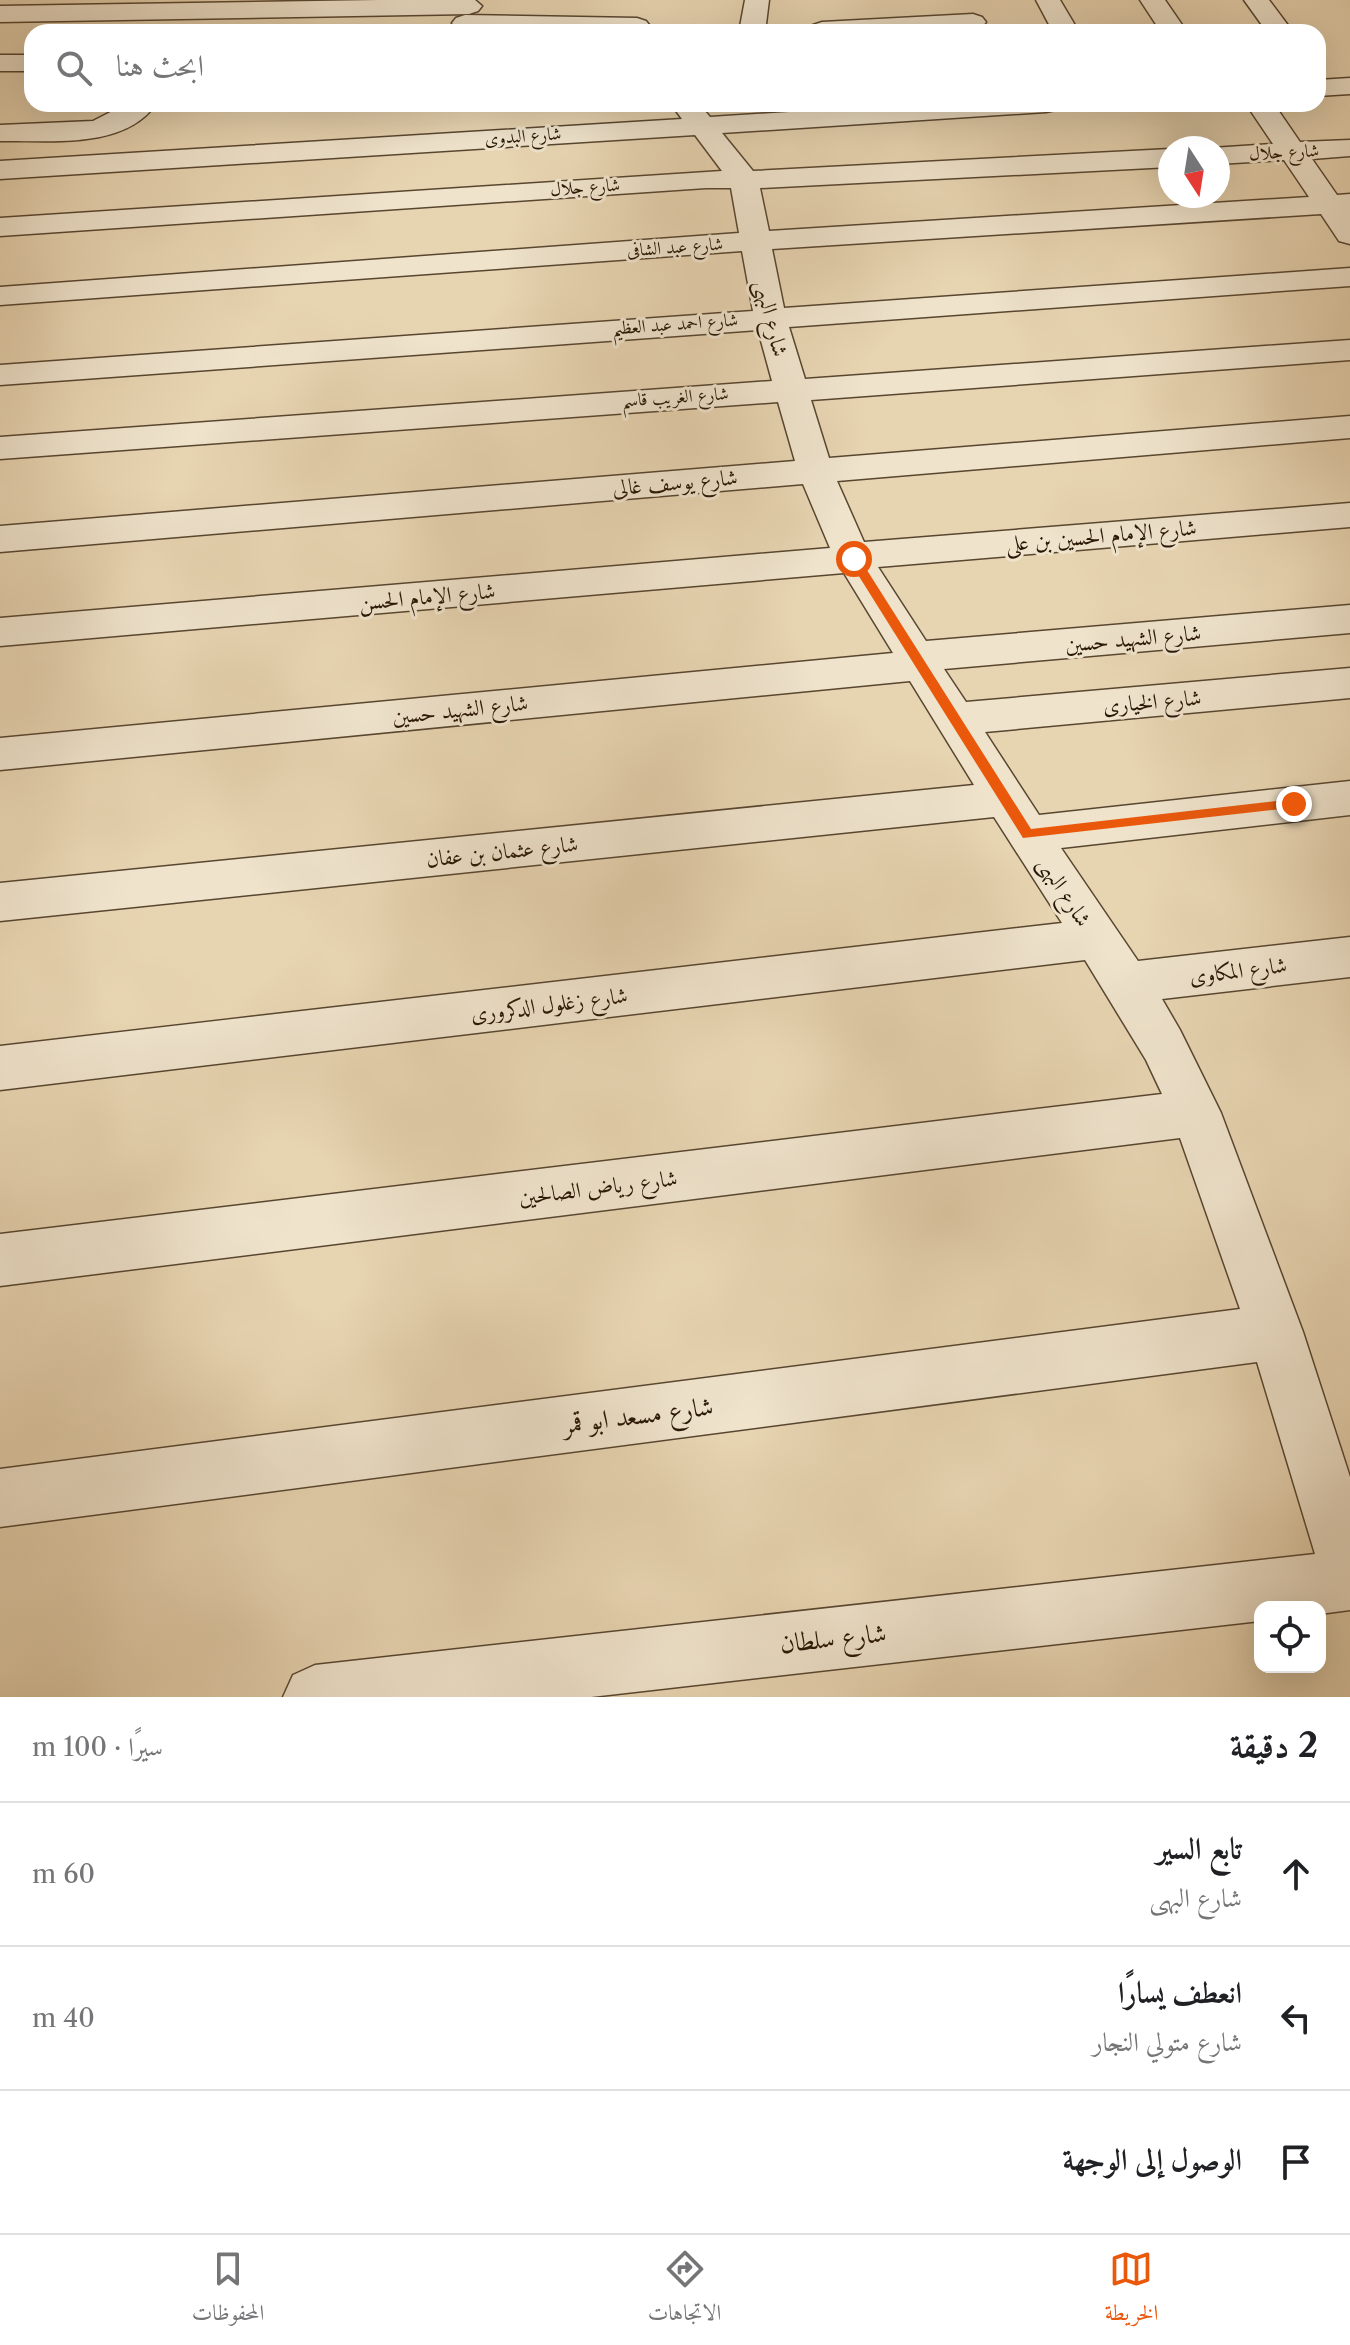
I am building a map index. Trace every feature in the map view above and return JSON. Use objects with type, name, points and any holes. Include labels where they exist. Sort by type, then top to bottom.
[{"type":"street","points":[[638,24],[640,6],[645,0]]},
{"type":"street","points":[[753,24],[757,0]]},
{"type":"street","points":[[822,24],[824,0]]},
{"type":"street","points":[[1048,0],[1062,24]]},
{"type":"street","points":[[1152,0],[1168,24]]},
{"type":"street","points":[[1256,0],[1274,24]]},
{"type":"street","points":[[4,12],[466,15],[576,24]]},
{"type":"street","points":[[902,24],[971,18]]},
{"type":"street","points":[[0,63],[24,63]]},
{"type":"street","points":[[0,133],[96,128],[133,112]]},
{"type":"street","name":"شارع البدوى","points":[[0,170],[693,114],[764,112]]},
{"type":"street","points":[[1266,112],[1293,151],[1339,203],[1350,235]]},
{"type":"street","name":"شارع البهى","points":[[693,114],[744,179],[753,241],[770,317],[815,471],[853,557],[1016,817],[1126,983],[1163,1045],[1196,1113],[1276,1332],[1350,1571]]},
{"type":"street","name":"شارع جلال","points":[[1230,154],[1350,148]]},
{"type":"street","name":"شارع جلال","points":[[0,227],[744,179],[780,180],[1158,159]]},
{"type":"street","name":"شارع عبد الشافى","points":[[0,296],[753,241],[1339,203]]},
{"type":"street","name":"شارع احمد عبد العظيم","points":[[0,375],[1350,277]]},
{"type":"street","name":"شارع الغريب قاسم","points":[[0,448],[1350,350]]},
{"type":"street","name":"شارع يوسف غالى","points":[[0,539],[1350,427]]},
{"type":"street","name":"شارع الإمام الحسين بن على","points":[[853,557],[1350,515]]},
{"type":"street","name":"شارع الإمام الحسن","points":[[0,632],[853,557]]},
{"type":"street","name":"شارع الشهيد حسين","points":[[0,754],[1350,619]]},
{"type":"street","name":"شارع الخيارى","points":[[955,719],[1350,683]]},
{"type":"street","name":"شارع عثمان بن عفان","points":[[0,902],[1016,817],[1350,798]]},
{"type":"street","name":"شارع زغلول الدكرورى","points":[[0,1068],[1097,939]]},
{"type":"street","name":"شارع المكاوى","points":[[1126,983],[1350,957]]},
{"type":"street","name":"شارع رياض الصالحين","points":[[0,1260],[1196,1113]]},
{"type":"street","name":"شارع مسعد ابو قمر","points":[[0,1498],[1276,1332]]},
{"type":"street","name":"شارع سلطان","points":[[315,1697],[1350,1580]]},
{"type":"route","points":[[854,559],[1028,834],[1294,804]]}]
